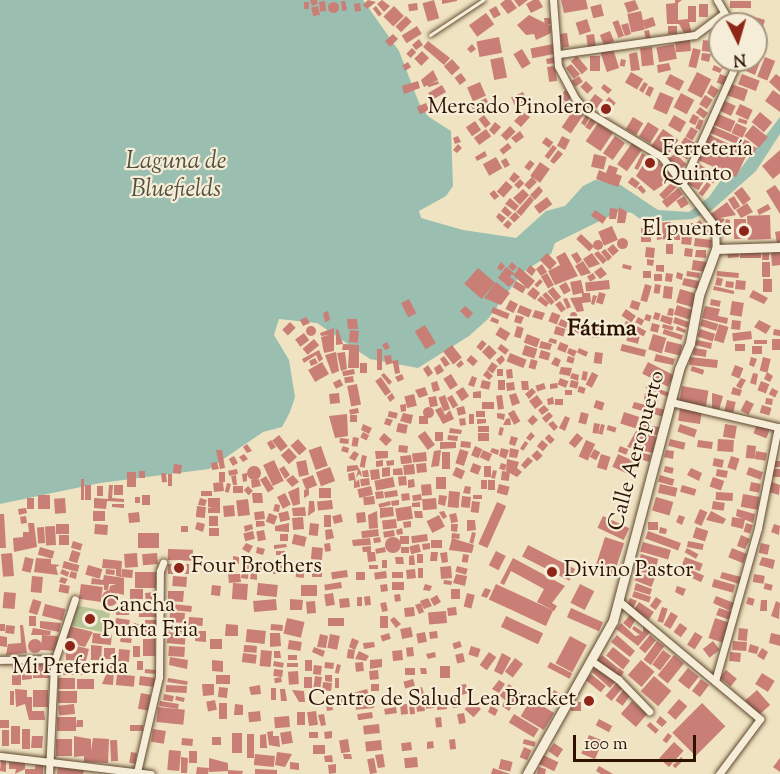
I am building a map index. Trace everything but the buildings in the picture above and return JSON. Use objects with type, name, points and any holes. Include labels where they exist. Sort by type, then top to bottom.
[{"type":"street","points":[[553,0],[560,54],[558,66],[586,111],[662,157],[686,186],[733,72]]},
{"type":"street","points":[[560,54],[695,35],[708,25]]},
{"type":"street","name":"Calle Aeropuerto","points":[[527,774],[613,621],[671,402],[690,343],[699,295],[716,249],[715,226],[686,186]]},
{"type":"street","points":[[716,249],[780,247]]},
{"type":"street","points":[[671,402],[778,427],[758,528],[715,681]]},
{"type":"street","points":[[137,771],[159,677],[160,571],[163,563]]},
{"type":"street","points":[[49,774],[55,659],[75,599]]},
{"type":"street","points":[[619,601],[760,718],[719,774]]},
{"type":"street","points":[[0,660],[55,659]]},
{"type":"street","points":[[592,660],[618,679],[649,711]]},
{"type":"street","points":[[0,756],[151,774]]},
{"type":"lane","points":[[430,35],[483,0]]},
{"type":"green space","name":"Cancha Punta Fria","points":[[74,605],[110,612],[106,633],[70,626]]},
{"type":"water","name":"Laguna de Bluefields","points":[[0,0],[363,0],[399,51],[419,103],[429,117],[451,131],[453,186],[446,196],[419,211],[421,218],[463,230],[516,238],[546,211],[565,206],[583,186],[595,180],[616,182],[658,210],[689,212],[709,197],[721,180],[726,183],[738,172],[780,117],[780,134],[756,171],[712,210],[692,219],[644,222],[632,213],[620,211],[555,243],[551,254],[522,273],[488,319],[469,336],[418,368],[370,359],[317,323],[279,319],[274,335],[289,360],[295,397],[290,412],[282,427],[263,432],[209,469],[100,483],[0,504]]},
{"type":"place","name":"Mercado Pinolero","points":[[606,109]]},
{"type":"place","name":"Ferretería Quinto","points":[[650,163]]},
{"type":"place","name":"El puente","points":[[744,231]]},
{"type":"place","name":"Four Brothers","points":[[179,568]]},
{"type":"place","name":"Divino Pastor","points":[[552,572]]},
{"type":"place","name":"Cancha Punta Fria","points":[[90,619]]},
{"type":"place","name":"Mi Preferida","points":[[70,646]]},
{"type":"place","name":"Centro de Salud Lea Bracket","points":[[589,701]]},
{"type":"district","name":"Fátima","points":[[602,330]]}]
